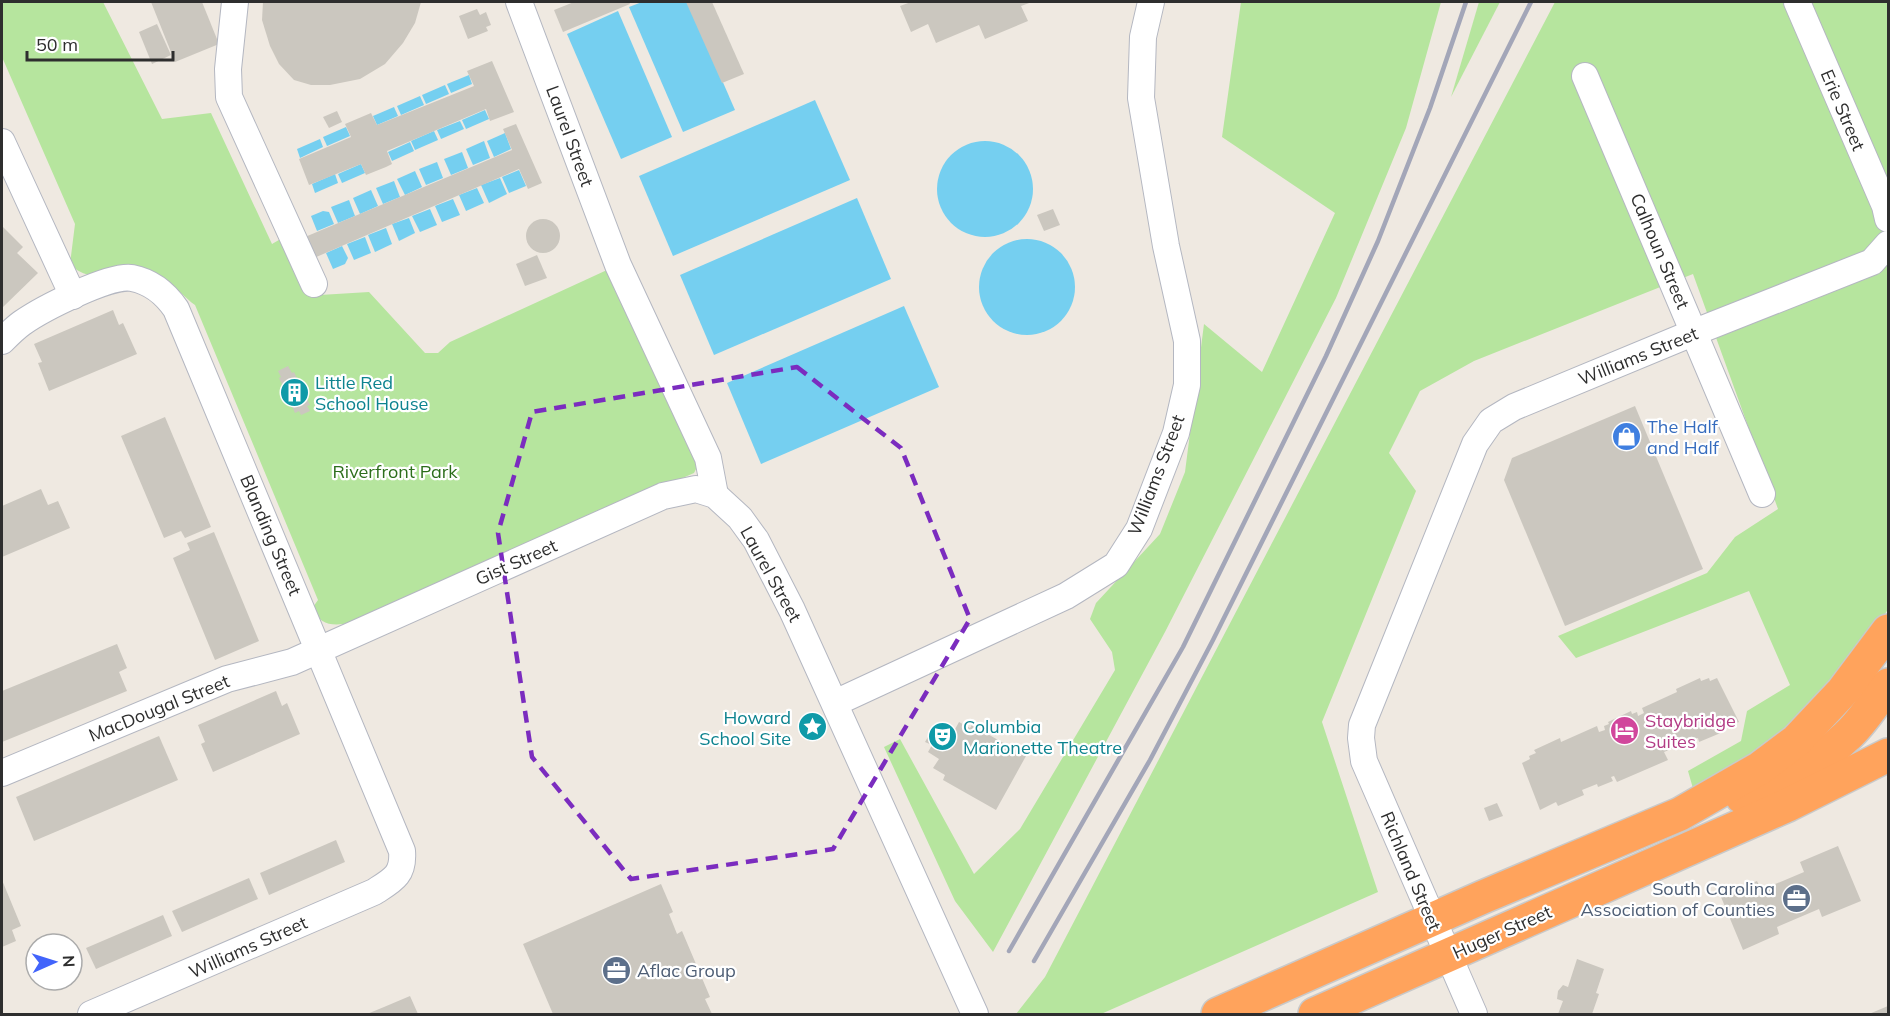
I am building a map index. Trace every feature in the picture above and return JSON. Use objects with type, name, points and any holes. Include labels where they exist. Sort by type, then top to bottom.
[{"type":"highway","points":[[1218,1014],[1680,814],[1760,768],[1796,741],[1843,691],[1888,631]]},
{"type":"highway","points":[[1680,814],[1750,794],[1805,768],[1849,735],[1888,685]]},
{"type":"highway","points":[[1788,805],[1888,755]]},
{"type":"highway","points":[[1788,805],[1888,780]]},
{"type":"highway","name":"Huger Street","points":[[1316,1014],[1788,805]]},
{"type":"street","points":[[235,2],[228,69],[229,97],[315,284]]},
{"type":"street","name":"Laurel Street","points":[[519,2],[618,265],[708,458],[715,495],[740,518],[756,540],[792,610],[975,1014]]},
{"type":"street","name":"Williams Street","points":[[835,703],[1066,596],[1116,565],[1139,529],[1176,433],[1187,385],[1187,341],[1166,246],[1142,98],[1143,37],[1151,2]]},
{"type":"street","name":"Erie Street","points":[[1797,2],[1885,206],[1888,219]]},
{"type":"street","name":"Calhoun Street","points":[[1585,76],[1762,494]]},
{"type":"street","points":[[2,142],[73,296]]},
{"type":"street","name":"Williams Street","points":[[1362,725],[1475,444],[1491,421],[1515,407],[1872,262],[1888,244]]},
{"type":"street","name":"Blanding Street","points":[[2,341],[23,322],[112,279],[130,277],[148,282],[165,293],[176,309],[402,851],[403,862],[400,872]]},
{"type":"street","name":"Gist Street","points":[[320,650],[663,496],[696,489],[715,495]]},
{"type":"street","name":"MacDougal Street","points":[[2,773],[227,679],[292,662],[320,650]]},
{"type":"street","name":"Richland Street","points":[[1362,725],[1361,744],[1365,761],[1474,1014]]},
{"type":"street","name":"Williams Street","points":[[91,1014],[374,892],[400,872]]},
{"type":"highlighted area","points":[[797,367],[901,448],[970,619],[833,849],[631,879],[532,757],[498,533],[532,412]]},
{"type":"green space","name":"Riverfront Park","points":[[2,2],[103,2],[162,119],[211,113],[272,244],[284,237],[320,295],[369,292],[425,353],[438,353],[450,342],[607,270],[696,453],[697,467],[694,473],[350,623],[333,624],[323,621],[315,613],[313,607],[318,600],[195,305],[165,282],[89,275],[78,271],[70,264],[75,224],[2,57]]},
{"type":"green space","points":[[1241,2],[1441,2],[1406,128],[1336,298],[1165,632],[993,952],[955,901],[884,747],[900,739],[974,874],[1020,829],[1115,670],[1112,652],[1090,619],[1096,603],[1160,534],[1185,472],[1204,324],[1262,372],[1335,213],[1222,137]]},
{"type":"green space","points":[[1479,2],[1500,2],[1451,97]]},
{"type":"green space","points":[[1555,2],[1888,2],[1888,609],[1867,645],[1783,740],[1694,792],[1688,771],[1741,741],[1747,711],[1790,685],[1749,591],[1576,658],[1558,636],[1707,573],[1735,537],[1778,509],[1693,274],[1474,361],[1420,391],[1389,453],[1416,491],[1322,722],[1378,892],[1101,1014],[1016,1014],[1045,977]]},
{"type":"water","points":[[642,2],[688,2],[735,110],[683,132],[629,7]]},
{"type":"water","points":[[618,11],[672,137],[621,159],[567,34]]},
{"type":"water","points":[[469,75],[472,84],[451,93],[447,84]]},
{"type":"water","points":[[445,85],[449,94],[426,104],[422,95]]},
{"type":"water","points":[[420,96],[424,105],[401,115],[397,106]]},
{"type":"water","points":[[815,100],[850,180],[673,256],[639,176]]},
{"type":"water","points":[[394,107],[398,116],[377,125],[373,116]]},
{"type":"water","points":[[485,110],[489,119],[466,129],[462,120]]},
{"type":"water","points":[[460,121],[464,129],[441,139],[437,130]]},
{"type":"water","points":[[346,127],[350,136],[327,146],[323,137]]},
{"type":"water","points":[[434,131],[438,140],[415,150],[411,141]]},
{"type":"water","points":[[505,133],[511,149],[494,157],[487,141]]},
{"type":"water","points":[[320,139],[323,147],[300,158],[297,149]]},
{"type":"water","points":[[484,141],[490,158],[473,165],[466,149]]},
{"type":"water","points":[[985,141],[1003,145],[1019,155],[1029,171],[1033,189],[1029,207],[1019,223],[1003,233],[985,237],[967,233],[951,223],[941,207],[937,189],[941,171],[951,155],[967,145]]},
{"type":"water","points":[[410,142],[414,151],[392,161],[388,152]]},
{"type":"water","points":[[462,152],[468,168],[451,175],[444,159]]},
{"type":"water","points":[[437,162],[443,178],[426,185],[419,169]]},
{"type":"water","points":[[361,164],[365,173],[342,183],[338,174]]},
{"type":"water","points":[[519,170],[526,186],[509,193],[502,177]]},
{"type":"water","points":[[415,171],[422,187],[405,195],[397,179]]},
{"type":"water","points":[[335,174],[338,183],[315,193],[312,184]]},
{"type":"water","points":[[500,178],[507,194],[489,203],[481,185]]},
{"type":"water","points":[[394,181],[400,197],[383,204],[376,188]]},
{"type":"water","points":[[477,188],[484,203],[466,211],[459,195]]},
{"type":"water","points":[[371,190],[378,206],[360,214],[353,198]]},
{"type":"water","points":[[857,198],[891,279],[714,355],[680,275]]},
{"type":"water","points":[[453,199],[460,215],[442,222],[435,206]]},
{"type":"water","points":[[349,200],[355,216],[338,223],[331,207]]},
{"type":"water","points":[[430,209],[437,225],[420,232],[412,216]]},
{"type":"water","points":[[323,211],[329,212],[334,224],[317,231],[311,216]]},
{"type":"water","points":[[409,218],[415,233],[399,241],[392,224]]},
{"type":"water","points":[[386,228],[392,244],[375,252],[368,235]]},
{"type":"water","points":[[365,237],[371,253],[354,260],[347,244]]},
{"type":"water","points":[[1027,239],[1045,243],[1061,253],[1071,269],[1075,287],[1071,305],[1061,321],[1045,331],[1027,335],[1009,331],[993,321],[983,305],[979,287],[983,269],[993,253],[1009,243]]},
{"type":"water","points":[[342,246],[348,258],[345,264],[333,269],[326,253]]},
{"type":"water","points":[[904,306],[939,387],[761,464],[727,383]]},
{"type":"building","points":[[151,2],[202,2],[219,44],[175,62]]},
{"type":"building","points":[[263,2],[421,2],[415,23],[403,43],[385,64],[360,79],[330,85],[311,85],[294,80],[279,64],[270,46],[262,20]]},
{"type":"building","points":[[574,2],[629,2],[630,4],[563,32],[554,10]]},
{"type":"building","points":[[686,2],[712,2],[744,74],[722,83]]},
{"type":"building","points":[[911,2],[1032,2],[1021,6],[1028,21],[985,39],[979,25],[936,43],[928,24],[911,32],[900,6]]},
{"type":"building","points":[[477,9],[480,15],[486,12],[491,25],[486,27],[488,31],[468,39],[459,16]]},
{"type":"building","points":[[157,24],[171,55],[152,64],[139,32]]},
{"type":"building","points":[[492,61],[514,112],[490,121],[486,109],[387,151],[392,164],[386,167],[366,175],[361,164],[309,185],[299,159],[351,137],[345,124],[371,113],[377,125],[474,86],[467,71]]},
{"type":"building","points":[[337,111],[342,122],[329,128],[323,117]]},
{"type":"building","points":[[516,124],[542,183],[528,189],[519,169],[314,258],[305,237],[512,150],[503,129]]},
{"type":"building","points":[[1053,209],[1060,225],[1044,231],[1037,215]]},
{"type":"building","points":[[543,219],[555,224],[560,236],[555,248],[543,253],[531,248],[526,236],[531,224]]},
{"type":"building","points":[[2,226],[23,247],[17,253],[38,273],[2,308]]},
{"type":"building","points":[[537,255],[547,278],[525,286],[516,264]]},
{"type":"building","points":[[113,310],[119,325],[123,323],[137,354],[49,391],[38,363],[42,362],[34,344]]},
{"type":"building","name":"Little Red School House","points":[[288,366],[292,373],[294,372],[310,405],[307,406],[310,411],[301,415],[299,411],[295,413],[279,378],[281,377],[278,371]]},
{"type":"building","points":[[1635,406],[1703,569],[1565,626],[1504,480],[1512,458]]},
{"type":"building","points":[[165,417],[211,527],[185,538],[181,531],[164,538],[121,436]]},
{"type":"building","points":[[41,489],[48,505],[58,501],[70,528],[2,557],[2,506]]},
{"type":"building","points":[[214,532],[259,641],[215,660],[173,558],[190,550],[187,543]]},
{"type":"building","points":[[117,644],[127,668],[119,672],[127,691],[2,742],[2,691]]},
{"type":"building","points":[[1700,678],[1701,681],[1709,678],[1710,681],[1717,678],[1739,722],[1699,742],[1698,738],[1664,752],[1668,760],[1617,782],[1614,776],[1611,777],[1613,781],[1582,790],[1584,795],[1558,806],[1556,802],[1540,810],[1522,763],[1536,753],[1534,750],[1560,738],[1561,742],[1597,726],[1599,732],[1605,730],[1604,726],[1609,724],[1608,722],[1631,711],[1632,714],[1637,712],[1638,716],[1644,713],[1642,708],[1677,692],[1676,689]]},
{"type":"building","points":[[276,691],[282,706],[287,703],[300,734],[213,772],[201,744],[205,742],[198,725]]},
{"type":"building","points":[[959,722],[970,728],[972,725],[1026,756],[996,810],[943,780],[945,775],[933,768],[939,759],[928,752],[932,745],[925,742],[932,730],[938,734],[943,726],[953,733]]},
{"type":"building","points":[[159,736],[178,780],[34,841],[16,797]]},
{"type":"building","points":[[1497,803],[1503,816],[1489,821],[1484,808]]},
{"type":"building","points":[[336,840],[345,862],[269,895],[260,873]]},
{"type":"building","points":[[1838,846],[1861,901],[1822,917],[1819,909],[1777,927],[1779,934],[1743,950],[1721,897],[1757,881],[1761,890],[1804,872],[1800,862]]},
{"type":"building","points":[[249,878],[258,899],[182,932],[172,911]]},
{"type":"building","points":[[2,880],[21,926],[12,930],[16,941],[2,947]]},
{"type":"building","name":"Aflac Group","points":[[661,884],[673,912],[669,914],[677,934],[682,931],[710,997],[705,999],[712,1014],[553,1014],[523,944]]},
{"type":"building","points":[[163,915],[172,936],[96,969],[86,948]]},
{"type":"building","points":[[1577,959],[1604,969],[1596,993],[1599,994],[1592,1014],[1558,1014],[1563,1001],[1557,999],[1558,991],[1563,985],[1568,987]]},
{"type":"building","points":[[410,996],[418,1014],[367,1014],[384,1007]]},
{"type":"building","points":[[1888,1006],[1888,1014],[1869,1014]]},
{"type":"railway","points":[[1009,951],[1183,647],[1326,356],[1378,241],[1430,108],[1466,2]]},
{"type":"railway","points":[[1034,961],[1150,760],[1213,640],[1531,2]]},
{"type":"place","name":"Little Red School House","points":[[294,392]]},
{"type":"place","name":"The Half and Half","points":[[1626,436]]},
{"type":"place","name":"Howard School Site","points":[[812,727]]},
{"type":"place","name":"Staybridge Suites","points":[[1624,730]]},
{"type":"place","name":"Columbia Marionette Theatre","points":[[942,736]]},
{"type":"place","name":"South Carolina Association of Counties","points":[[1796,898]]},
{"type":"place","name":"Aflac Group","points":[[616,970]]}]
